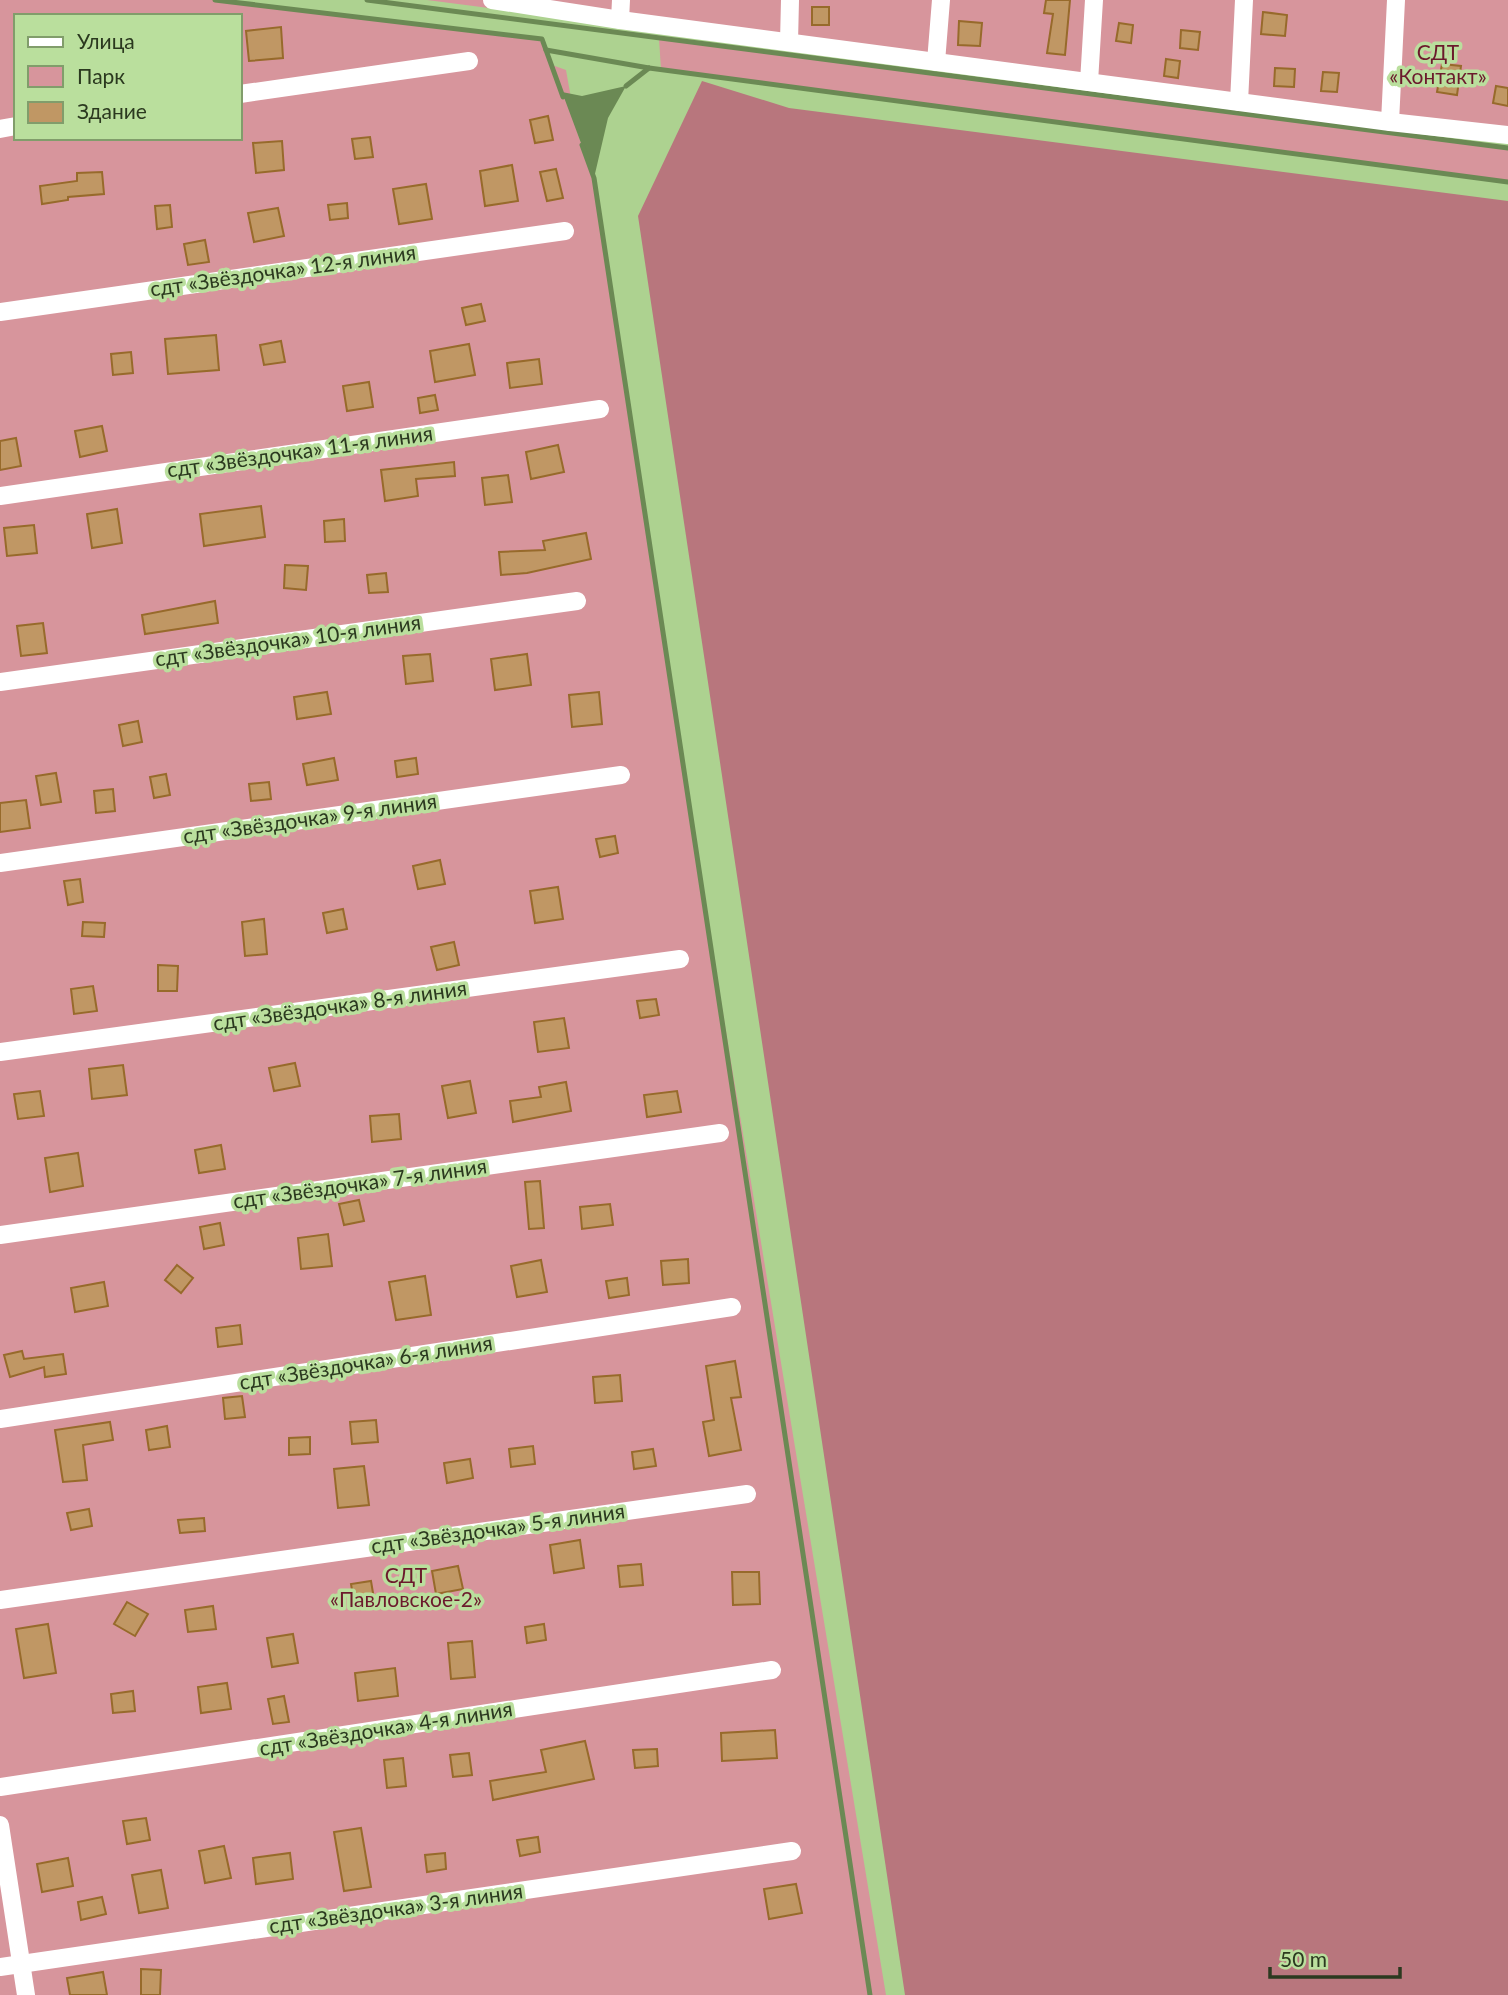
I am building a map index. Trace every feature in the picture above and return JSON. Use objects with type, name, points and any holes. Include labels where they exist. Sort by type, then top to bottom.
[{"type":"street","points":[[492,0],[620,20],[936,62],[1508,135]]},
{"type":"street","points":[[620,20],[621,0]]},
{"type":"street","points":[[789,42],[790,0]]},
{"type":"street","points":[[936,62],[940,0]]},
{"type":"street","points":[[1089,82],[1094,0]]},
{"type":"street","points":[[1239,102],[1244,0]]},
{"type":"street","points":[[1390,122],[1396,0]]},
{"type":"street","points":[[242,94],[468,61]]},
{"type":"street","name":"сдт «Звёздочка» 12-я линия","points":[[0,312],[565,230]]},
{"type":"street","name":"сдт «Звёздочка» 11-я линия","points":[[0,496],[600,409]]},
{"type":"street","name":"сдт «Звёздочка» 10-я линия","points":[[0,682],[577,601]]},
{"type":"street","name":"сдт «Звёздочка» 9-я линия","points":[[0,863],[621,775]]},
{"type":"street","name":"сдт «Звёздочка» 8-я линия","points":[[0,1052],[680,959]]},
{"type":"street","name":"сдт «Звёздочка» 7-я линия","points":[[0,1235],[720,1133]]},
{"type":"street","name":"сдт «Звёздочка» 6-я линия","points":[[0,1419],[733,1307]]},
{"type":"street","name":"сдт «Звёздочка» 5-я линия","points":[[0,1600],[747,1494]]},
{"type":"street","name":"сдт «Звёздочка» 4-я линия","points":[[0,1787],[772,1670]]},
{"type":"street","points":[[0,1825],[26,1995]]},
{"type":"street","name":"сдт «Звёздочка» 3-я линия","points":[[0,1967],[792,1851]]},
{"type":"green space","name":"СДТ «Павловское-2»","points":[[0,0],[215,0],[542,39],[552,65],[566,70],[577,132],[594,178],[701,881],[886,1995],[0,1995]]},
{"type":"green space","name":"СДТ «Контакт»","points":[[427,0],[1508,0],[1508,140]]},
{"type":"green space","points":[[659,39],[1508,148],[1508,182],[661,69]]},
{"type":"shaded area","points":[[702,81],[789,108],[1508,201],[1508,1995],[905,1995],[638,216]]},
{"type":"shaded area","points":[[626,86],[608,118],[594,178],[562,92],[582,96]]},
{"type":"building","points":[[1046,0],[1070,0],[1065,55],[1047,53],[1053,14],[1044,13]]},
{"type":"building","points":[[812,7],[829,7],[829,25],[812,25]]},
{"type":"building","points":[[1263,12],[1287,15],[1285,36],[1261,34]]},
{"type":"building","points":[[959,21],[982,23],[980,46],[958,45]]},
{"type":"building","points":[[1119,23],[1133,25],[1131,43],[1116,41]]},
{"type":"building","points":[[281,27],[283,58],[249,61],[246,31]]},
{"type":"building","points":[[1181,30],[1200,32],[1198,50],[1180,48]]},
{"type":"building","points":[[1166,59],[1180,61],[1178,78],[1164,76]]},
{"type":"building","points":[[1442,64],[1461,66],[1457,95],[1437,92]]},
{"type":"building","points":[[1275,68],[1295,69],[1294,87],[1274,86]]},
{"type":"building","points":[[1323,72],[1339,73],[1337,92],[1321,91]]},
{"type":"building","points":[[1496,86],[1508,88],[1508,106],[1493,103]]},
{"type":"building","points":[[548,116],[553,140],[535,143],[530,120]]},
{"type":"building","points":[[370,137],[373,157],[355,159],[352,139]]},
{"type":"building","points":[[282,141],[284,170],[256,173],[253,143]]},
{"type":"building","points":[[512,165],[518,201],[485,206],[480,171]]},
{"type":"building","points":[[556,169],[563,198],[547,201],[540,172]]},
{"type":"building","points":[[102,172],[104,194],[68,197],[68,200],[42,204],[40,186],[77,181],[77,173]]},
{"type":"building","points":[[426,184],[432,219],[399,224],[393,189]]},
{"type":"building","points":[[347,203],[348,218],[330,220],[328,205]]},
{"type":"building","points":[[170,205],[172,227],[157,229],[155,206]]},
{"type":"building","points":[[278,208],[284,236],[254,242],[248,213]]},
{"type":"building","points":[[205,240],[209,262],[188,265],[184,244]]},
{"type":"building","points":[[481,304],[485,321],[466,325],[462,308]]},
{"type":"building","points":[[216,335],[219,370],[168,374],[165,339]]},
{"type":"building","points":[[281,341],[285,362],[264,365],[260,345]]},
{"type":"building","points":[[469,344],[475,375],[435,382],[430,351]]},
{"type":"building","points":[[131,352],[133,373],[113,375],[111,354]]},
{"type":"building","points":[[539,359],[542,384],[510,388],[507,363]]},
{"type":"building","points":[[369,382],[373,407],[347,411],[343,386]]},
{"type":"building","points":[[435,395],[438,410],[420,413],[418,398]]},
{"type":"building","points":[[102,426],[107,451],[80,457],[75,431]]},
{"type":"building","points":[[16,438],[21,466],[0,470],[0,441]]},
{"type":"building","points":[[558,445],[564,472],[531,479],[526,452]]},
{"type":"building","points":[[454,462],[455,476],[416,479],[418,496],[385,501],[381,470]]},
{"type":"building","points":[[508,475],[512,502],[485,505],[482,478]]},
{"type":"building","points":[[261,506],[265,537],[204,546],[200,514]]},
{"type":"building","points":[[117,509],[122,543],[92,548],[87,514]]},
{"type":"building","points":[[344,519],[345,541],[325,542],[324,521]]},
{"type":"building","points":[[34,525],[37,553],[7,556],[4,528]]},
{"type":"building","points":[[586,533],[591,559],[527,573],[501,575],[499,552],[545,550],[543,541]]},
{"type":"building","points":[[285,565],[308,566],[306,590],[284,588]]},
{"type":"building","points":[[386,573],[388,592],[369,593],[367,575]]},
{"type":"building","points":[[215,601],[218,623],[145,634],[142,615]]},
{"type":"building","points":[[43,623],[47,653],[21,656],[17,626]]},
{"type":"building","points":[[430,654],[433,681],[406,684],[403,656]]},
{"type":"building","points":[[527,654],[531,685],[495,690],[491,659]]},
{"type":"building","points":[[327,692],[331,714],[297,719],[294,697]]},
{"type":"building","points":[[599,692],[602,724],[572,727],[569,695]]},
{"type":"building","points":[[138,721],[142,742],[123,746],[119,725]]},
{"type":"building","points":[[334,758],[338,780],[307,785],[303,764]]},
{"type":"building","points":[[416,758],[418,774],[397,777],[395,761]]},
{"type":"building","points":[[56,773],[61,802],[41,805],[36,776]]},
{"type":"building","points":[[166,774],[170,795],[154,798],[150,777]]},
{"type":"building","points":[[269,782],[271,799],[251,801],[249,784]]},
{"type":"building","points":[[113,789],[115,811],[96,813],[94,791]]},
{"type":"building","points":[[26,800],[30,828],[0,832],[0,803]]},
{"type":"building","points":[[615,836],[618,853],[600,857],[596,839]]},
{"type":"building","points":[[440,860],[445,884],[418,889],[413,866]]},
{"type":"building","points":[[80,879],[83,902],[68,905],[64,881]]},
{"type":"building","points":[[558,887],[563,919],[535,923],[530,891]]},
{"type":"building","points":[[343,909],[347,929],[327,933],[323,913]]},
{"type":"building","points":[[264,919],[267,954],[245,956],[242,922]]},
{"type":"building","points":[[83,922],[105,923],[104,937],[82,936]]},
{"type":"building","points":[[454,942],[459,965],[437,970],[431,947]]},
{"type":"building","points":[[158,965],[178,966],[177,991],[158,991]]},
{"type":"building","points":[[93,986],[97,1011],[74,1014],[71,989]]},
{"type":"building","points":[[656,999],[659,1015],[640,1018],[637,1001]]},
{"type":"building","points":[[564,1018],[569,1048],[538,1052],[534,1022]]},
{"type":"building","points":[[295,1063],[300,1086],[274,1091],[269,1068]]},
{"type":"building","points":[[123,1065],[127,1095],[92,1099],[89,1069]]},
{"type":"building","points":[[470,1081],[476,1113],[448,1118],[442,1086]]},
{"type":"building","points":[[566,1082],[571,1111],[513,1122],[510,1101],[541,1097],[539,1087]]},
{"type":"building","points":[[40,1091],[44,1116],[18,1119],[14,1094]]},
{"type":"building","points":[[677,1091],[681,1112],[647,1117],[644,1095]]},
{"type":"building","points":[[399,1114],[401,1139],[372,1142],[370,1116]]},
{"type":"building","points":[[221,1145],[225,1169],[199,1173],[195,1150]]},
{"type":"building","points":[[78,1153],[83,1186],[50,1192],[45,1158]]},
{"type":"building","points":[[540,1181],[544,1228],[529,1229],[525,1182]]},
{"type":"building","points":[[359,1200],[364,1221],[344,1225],[339,1204]]},
{"type":"building","points":[[610,1204],[613,1225],[582,1229],[580,1207]]},
{"type":"building","points":[[220,1223],[224,1245],[204,1249],[200,1227]]},
{"type":"building","points":[[328,1234],[332,1266],[301,1269],[298,1238]]},
{"type":"building","points":[[688,1259],[689,1283],[663,1285],[661,1261]]},
{"type":"building","points":[[541,1260],[547,1292],[517,1297],[511,1266]]},
{"type":"building","points":[[177,1265],[193,1278],[181,1293],[165,1280]]},
{"type":"building","points":[[425,1276],[431,1315],[396,1320],[389,1282]]},
{"type":"building","points":[[627,1278],[629,1295],[609,1298],[606,1281]]},
{"type":"building","points":[[104,1282],[108,1306],[75,1312],[71,1288]]},
{"type":"building","points":[[240,1325],[242,1344],[218,1347],[216,1328]]},
{"type":"building","points":[[22,1351],[24,1359],[63,1354],[66,1374],[45,1377],[44,1367],[10,1377],[4,1355]]},
{"type":"building","points":[[735,1361],[741,1397],[731,1398],[741,1450],[709,1456],[703,1422],[714,1420],[706,1366]]},
{"type":"building","points":[[620,1375],[622,1401],[595,1403],[593,1377]]},
{"type":"building","points":[[242,1396],[245,1417],[225,1419],[223,1398]]},
{"type":"building","points":[[376,1420],[378,1442],[352,1444],[350,1422]]},
{"type":"building","points":[[110,1422],[113,1440],[83,1445],[87,1480],[63,1482],[55,1430]]},
{"type":"building","points":[[167,1426],[170,1447],[149,1450],[146,1430]]},
{"type":"building","points":[[310,1437],[310,1454],[289,1455],[289,1438]]},
{"type":"building","points":[[533,1446],[535,1464],[511,1467],[509,1449]]},
{"type":"building","points":[[653,1449],[656,1466],[634,1469],[632,1452]]},
{"type":"building","points":[[470,1459],[473,1478],[447,1483],[444,1463]]},
{"type":"building","points":[[364,1466],[369,1505],[338,1508],[334,1469]]},
{"type":"building","points":[[89,1509],[92,1526],[71,1530],[67,1513]]},
{"type":"building","points":[[204,1518],[205,1531],[180,1533],[178,1520]]},
{"type":"building","points":[[580,1540],[584,1568],[554,1573],[550,1545]]},
{"type":"building","points":[[641,1564],[643,1585],[620,1587],[618,1566]]},
{"type":"building","points":[[458,1566],[463,1589],[436,1594],[432,1571]]},
{"type":"building","points":[[732,1572],[759,1572],[760,1604],[733,1605]]},
{"type":"building","points":[[371,1581],[375,1605],[355,1608],[351,1584]]},
{"type":"building","points":[[127,1602],[148,1614],[135,1636],[114,1624]]},
{"type":"building","points":[[213,1606],[216,1629],[188,1632],[185,1610]]},
{"type":"building","points":[[48,1624],[56,1673],[24,1678],[16,1629]]},
{"type":"building","points":[[544,1624],[546,1640],[527,1643],[525,1627]]},
{"type":"building","points":[[293,1634],[298,1663],[272,1667],[267,1638]]},
{"type":"building","points":[[472,1641],[475,1677],[451,1679],[448,1643]]},
{"type":"building","points":[[395,1668],[398,1696],[358,1701],[355,1673]]},
{"type":"building","points":[[227,1683],[231,1709],[201,1713],[198,1687]]},
{"type":"building","points":[[133,1691],[135,1711],[113,1713],[111,1694]]},
{"type":"building","points":[[284,1696],[289,1722],[273,1724],[268,1699]]},
{"type":"building","points":[[775,1730],[777,1758],[722,1761],[721,1733]]},
{"type":"building","points":[[585,1741],[594,1779],[493,1800],[490,1781],[546,1772],[541,1750]]},
{"type":"building","points":[[657,1749],[658,1766],[635,1768],[633,1750]]},
{"type":"building","points":[[469,1753],[472,1775],[453,1777],[450,1755]]},
{"type":"building","points":[[403,1758],[406,1786],[387,1788],[384,1760]]},
{"type":"building","points":[[146,1818],[150,1840],[127,1844],[123,1821]]},
{"type":"building","points":[[361,1828],[371,1887],[344,1891],[334,1832]]},
{"type":"building","points":[[538,1837],[540,1852],[520,1856],[517,1840]]},
{"type":"building","points":[[224,1846],[231,1878],[205,1883],[199,1851]]},
{"type":"building","points":[[290,1853],[293,1879],[256,1884],[253,1858]]},
{"type":"building","points":[[445,1853],[446,1869],[427,1872],[425,1855]]},
{"type":"building","points":[[68,1858],[73,1886],[42,1892],[37,1864]]},
{"type":"building","points":[[161,1870],[168,1908],[139,1913],[132,1875]]},
{"type":"building","points":[[796,1884],[802,1913],[769,1919],[764,1889]]},
{"type":"building","points":[[102,1897],[106,1914],[81,1920],[78,1902]]},
{"type":"building","points":[[141,1969],[161,1970],[160,1995],[141,1995]]},
{"type":"building","points":[[103,1972],[107,1995],[70,1995],[67,1978]]},
{"type":"waterway","points":[[215,0],[542,39],[563,97]]},
{"type":"waterway","points":[[367,0],[1508,148]]},
{"type":"waterway","points":[[546,50],[649,68],[1508,182]]},
{"type":"waterway","points":[[626,86],[649,68]]},
{"type":"waterway","points":[[582,145],[594,178],[870,1995]]}]
